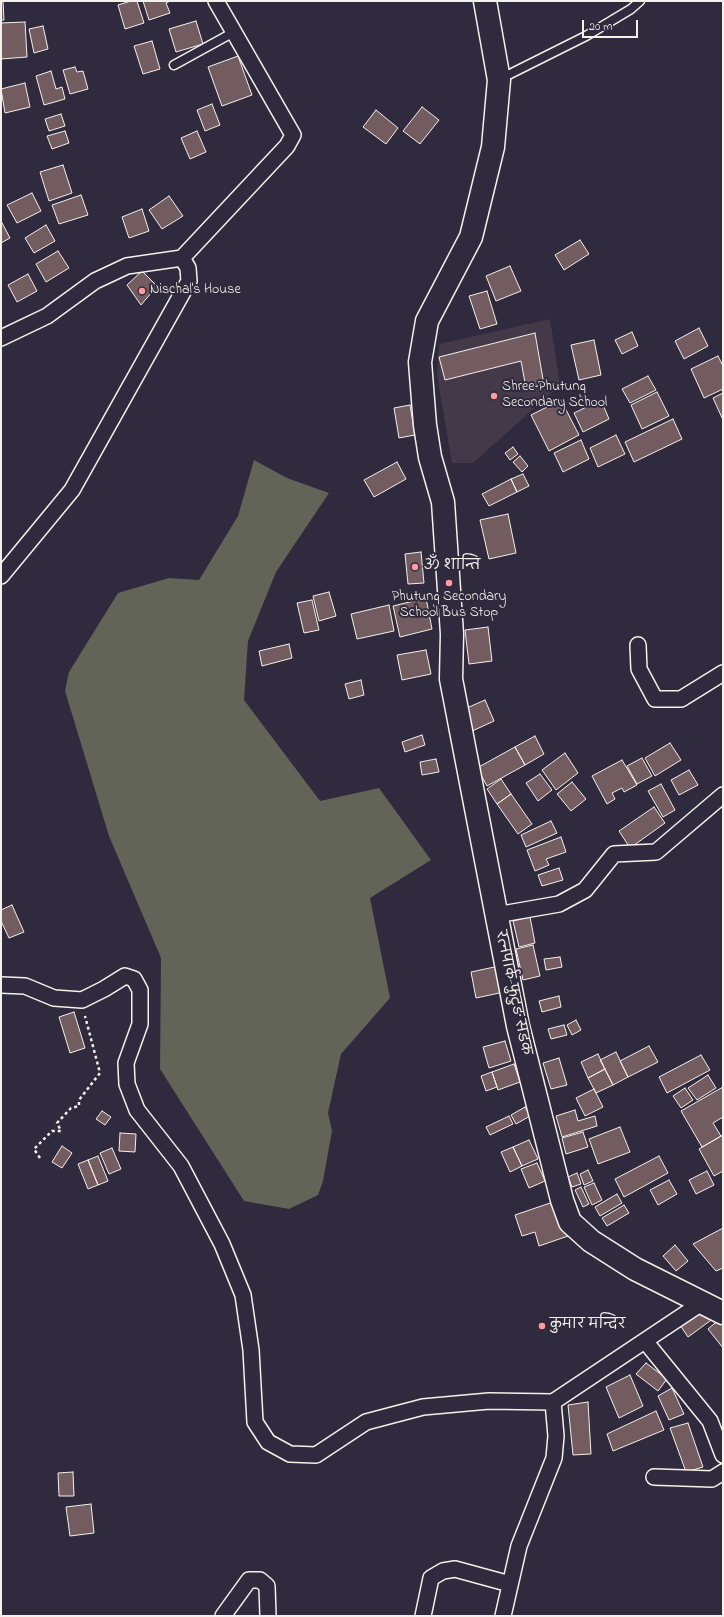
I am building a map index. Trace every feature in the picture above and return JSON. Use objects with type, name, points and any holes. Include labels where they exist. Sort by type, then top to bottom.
[{"type":"street","points":[[1,338],[47,316],[95,281],[127,266],[182,258],[286,146],[293,135],[216,1]]},
{"type":"street","name":"रत्नपार्क-फुटुङ सडक","points":[[485,1],[500,80],[493,146],[471,237],[427,321],[420,362],[425,425],[430,457],[443,502],[452,634],[452,679],[518,1026],[562,1200],[570,1222],[591,1242],[635,1269],[723,1314]]},
{"type":"street","points":[[1,576],[72,490],[189,281],[188,268],[182,258]]},
{"type":"street","points":[[638,644],[639,669],[655,699],[681,699],[723,673]]},
{"type":"street","points":[[496,916],[558,904],[585,890],[614,854],[656,852],[723,795]]},
{"type":"street","points":[[1,985],[25,986],[54,998],[82,1000],[125,976],[134,979],[140,990],[140,1024],[126,1063],[127,1084],[137,1110],[181,1166],[222,1244],[243,1295],[251,1350],[255,1422],[268,1442],[290,1454],[316,1455],[366,1422],[423,1407],[489,1401],[553,1402],[702,1302]]},
{"type":"street","points":[[645,1341],[710,1421],[723,1455]]},
{"type":"street","points":[[503,1616],[519,1546],[554,1458],[556,1436],[553,1402]]},
{"type":"street","points":[[654,1477],[712,1479],[723,1472]]},
{"type":"street","points":[[423,1616],[431,1578],[443,1571],[455,1569],[510,1584]]},
{"type":"street","points":[[223,1616],[249,1580],[260,1580],[267,1586],[268,1616]]},
{"type":"lane","points":[[500,80],[586,36],[631,9],[640,1]]},
{"type":"lane","points":[[174,65],[234,32]]},
{"type":"path","points":[[40,1158],[34,1149],[52,1131],[61,1132],[57,1123],[71,1108],[79,1106],[79,1100],[100,1073],[82,1000]]},
{"type":"shaded area","name":"Shree Phutung Secondary School","points":[[550,319],[560,385],[473,463],[452,463],[437,375],[439,344]]},
{"type":"shaded area","points":[[254,460],[287,478],[329,493],[276,572],[248,641],[244,700],[320,801],[379,788],[431,860],[370,898],[390,998],[341,1054],[328,1113],[332,1131],[323,1181],[318,1195],[289,1209],[244,1201],[160,1069],[161,958],[109,836],[65,691],[69,672],[118,593],[169,578],[199,580],[238,516]]},
{"type":"building","points":[[1,1],[3,1],[4,20],[1,20]]},
{"type":"building","points":[[131,1],[137,1],[144,23],[125,29],[118,5]]},
{"type":"building","points":[[143,1],[170,1],[166,3],[170,13],[149,20]]},
{"type":"building","points":[[196,21],[203,44],[176,52],[169,29]]},
{"type":"building","points":[[25,22],[27,57],[1,59],[1,23]]},
{"type":"building","points":[[43,26],[48,49],[34,53],[29,29]]},
{"type":"building","points":[[152,41],[160,69],[143,74],[134,46]]},
{"type":"building","points":[[238,56],[252,95],[222,106],[208,67]]},
{"type":"building","points":[[75,67],[77,72],[83,71],[88,89],[70,94],[63,70]]},
{"type":"building","points":[[51,71],[56,89],[62,87],[65,99],[44,105],[36,76]]},
{"type":"building","points":[[25,83],[30,107],[5,113],[1,89]]},
{"type":"building","points":[[212,104],[220,125],[205,131],[197,110]]},
{"type":"building","points":[[422,107],[439,120],[420,144],[403,131]]},
{"type":"building","points":[[376,110],[398,128],[386,144],[363,127]]},
{"type":"building","points":[[61,114],[65,126],[49,131],[45,119]]},
{"type":"building","points":[[65,131],[69,143],[52,149],[47,136]]},
{"type":"building","points":[[197,131],[206,152],[190,159],[181,138]]},
{"type":"building","points":[[63,165],[72,193],[49,201],[40,172]]},
{"type":"building","points":[[32,193],[41,211],[17,223],[7,205]]},
{"type":"building","points":[[81,195],[88,215],[59,224],[52,205]]},
{"type":"building","points":[[169,196],[183,216],[162,229],[149,210]]},
{"type":"building","points":[[142,209],[149,231],[129,238],[122,217]]},
{"type":"building","points":[[1,221],[10,238],[1,243]]},
{"type":"building","points":[[46,225],[55,241],[34,253],[25,238]]},
{"type":"building","points":[[580,240],[589,254],[564,270],[555,255]]},
{"type":"building","points":[[58,251],[69,268],[46,282],[36,264]]},
{"type":"building","points":[[510,266],[521,291],[496,301],[486,276]]},
{"type":"building","name":"Nischal's House","points":[[142,271],[157,286],[141,305],[127,285]]},
{"type":"building","points":[[28,274],[37,291],[17,302],[8,285]]},
{"type":"building","points":[[487,291],[497,324],[480,329],[469,296]]},
{"type":"building","points":[[699,328],[708,346],[684,359],[675,341]]},
{"type":"building","points":[[632,332],[638,346],[622,354],[615,340]]},
{"type":"building","points":[[535,333],[544,385],[526,388],[521,361],[445,380],[439,357]]},
{"type":"building","points":[[594,340],[601,375],[579,380],[571,345]]},
{"type":"building","points":[[718,356],[723,366],[723,389],[704,398],[691,369]]},
{"type":"building","points":[[648,376],[656,390],[630,403],[622,389]]},
{"type":"building","points":[[657,392],[669,416],[642,429],[631,405]]},
{"type":"building","points":[[723,393],[723,420],[713,398]]},
{"type":"building","points":[[561,400],[579,435],[549,451],[531,415]]},
{"type":"building","points":[[601,400],[609,419],[583,432],[574,413]]},
{"type":"building","points":[[410,405],[415,435],[399,438],[394,408]]},
{"type":"building","points":[[673,419],[682,439],[634,462],[625,442]]},
{"type":"building","points":[[616,435],[625,454],[598,467],[590,448]]},
{"type":"building","points":[[581,440],[589,459],[563,472],[554,453]]},
{"type":"building","points":[[513,447],[518,454],[510,460],[505,453]]},
{"type":"building","points":[[520,456],[528,466],[522,472],[513,462]]},
{"type":"building","points":[[397,462],[406,479],[374,497],[364,480]]},
{"type":"building","points":[[523,474],[529,486],[517,492],[511,479]]},
{"type":"building","points":[[511,479],[517,492],[489,506],[482,494]]},
{"type":"building","points":[[508,514],[516,553],[489,559],[480,520]]},
{"type":"building","points":[[421,552],[424,583],[408,584],[405,554]]},
{"type":"building","points":[[329,592],[336,616],[319,621],[313,596]]},
{"type":"building","points":[[426,598],[432,629],[400,637],[393,606]]},
{"type":"building","points":[[312,600],[319,630],[304,633],[297,603]]},
{"type":"building","points":[[389,605],[394,631],[357,639],[351,614]]},
{"type":"building","points":[[488,627],[492,661],[469,664],[465,630]]},
{"type":"building","points":[[289,644],[292,658],[262,666],[259,651]]},
{"type":"building","points":[[426,650],[431,674],[402,680],[397,655]]},
{"type":"building","points":[[361,680],[364,695],[349,699],[345,684]]},
{"type":"building","points":[[485,700],[494,721],[470,732],[460,711]]},
{"type":"building","points":[[422,735],[425,745],[405,752],[402,742]]},
{"type":"building","points":[[535,736],[544,754],[525,765],[515,747]]},
{"type":"building","points":[[670,743],[681,760],[655,776],[645,758]]},
{"type":"building","points":[[515,747],[525,765],[487,786],[477,768]]},
{"type":"building","points":[[565,753],[578,773],[556,790],[542,770]]},
{"type":"building","points":[[642,758],[652,776],[637,784],[627,766]]},
{"type":"building","points":[[436,759],[439,772],[422,775],[420,762]]},
{"type":"building","points":[[622,760],[637,785],[624,792],[622,788],[612,793],[615,799],[607,804],[592,776]]},
{"type":"building","points":[[689,770],[698,785],[679,795],[671,780]]},
{"type":"building","points":[[540,774],[552,790],[538,801],[526,783]]},
{"type":"building","points":[[501,779],[511,794],[497,804],[487,789]]},
{"type":"building","points":[[572,782],[586,799],[571,811],[557,794]]},
{"type":"building","points":[[661,784],[675,810],[663,817],[648,791]]},
{"type":"building","points":[[511,794],[532,824],[518,834],[497,804]]},
{"type":"building","points":[[654,807],[665,823],[630,848],[619,831]]},
{"type":"building","points":[[551,821],[557,833],[526,847],[521,835]]},
{"type":"building","points":[[561,837],[566,852],[546,859],[549,865],[535,871],[527,850]]},
{"type":"building","points":[[559,868],[563,880],[542,886],[538,875]]},
{"type":"building","points":[[12,905],[24,932],[9,938],[1,921],[1,910]]},
{"type":"building","points":[[530,917],[535,943],[519,947],[513,921]]},
{"type":"building","points":[[533,945],[540,976],[523,980],[516,949]]},
{"type":"building","points":[[560,957],[562,967],[546,970],[544,959]]},
{"type":"building","points":[[499,966],[504,992],[476,998],[471,972]]},
{"type":"building","points":[[559,996],[561,1007],[542,1012],[539,1001]]},
{"type":"building","points":[[74,1012],[85,1048],[70,1053],[59,1017]]},
{"type":"building","points":[[576,1020],[581,1030],[572,1035],[567,1025]]},
{"type":"building","points":[[564,1025],[567,1035],[551,1039],[548,1029]]},
{"type":"building","points":[[505,1041],[511,1061],[489,1068],[483,1047]]},
{"type":"building","points":[[649,1046],[658,1062],[628,1077],[620,1061]]},
{"type":"building","points":[[616,1052],[628,1077],[613,1085],[600,1060]]},
{"type":"building","points":[[598,1054],[605,1069],[588,1078],[581,1062]]},
{"type":"building","points":[[701,1055],[710,1070],[667,1093],[659,1077]]},
{"type":"building","points":[[559,1058],[567,1085],[551,1089],[543,1063]]},
{"type":"building","points":[[514,1064],[520,1082],[498,1090],[492,1072]]},
{"type":"building","points":[[605,1069],[613,1085],[596,1093],[588,1078]]},
{"type":"building","points":[[492,1072],[497,1087],[486,1091],[481,1076]]},
{"type":"building","points":[[708,1075],[716,1088],[697,1100],[688,1088]]},
{"type":"building","points":[[723,1087],[723,1117],[713,1123],[721,1136],[702,1147],[681,1111]]},
{"type":"building","points":[[685,1088],[693,1100],[681,1108],[673,1096]]},
{"type":"building","points":[[594,1089],[603,1107],[585,1116],[576,1098]]},
{"type":"building","points":[[525,1107],[530,1116],[516,1124],[511,1115]]},
{"type":"building","points":[[575,1110],[578,1121],[595,1116],[597,1126],[562,1137],[556,1116]]},
{"type":"building","points":[[102,1111],[111,1117],[105,1125],[96,1119]]},
{"type":"building","points":[[509,1116],[513,1124],[490,1135],[486,1127]]},
{"type":"building","points":[[620,1127],[630,1152],[598,1164],[589,1139]]},
{"type":"building","points":[[583,1132],[588,1147],[566,1154],[562,1138]]},
{"type":"building","points":[[120,1133],[136,1134],[135,1152],[119,1151]]},
{"type":"building","points":[[723,1135],[723,1171],[714,1176],[699,1149]]},
{"type":"building","points":[[529,1140],[538,1159],[522,1166],[513,1147]]},
{"type":"building","points":[[62,1146],[72,1153],[62,1168],[52,1162]]},
{"type":"building","points":[[513,1147],[522,1166],[510,1172],[501,1152]]},
{"type":"building","points":[[112,1148],[121,1169],[109,1174],[100,1153]]},
{"type":"building","points":[[98,1156],[108,1181],[98,1185],[88,1160]]},
{"type":"building","points":[[659,1156],[668,1173],[624,1197],[615,1179]]},
{"type":"building","points":[[88,1160],[98,1185],[88,1189],[78,1164]]},
{"type":"building","points":[[537,1163],[545,1181],[529,1188],[521,1169]]},
{"type":"building","points":[[588,1170],[593,1181],[584,1185],[580,1174]]},
{"type":"building","points":[[707,1171],[714,1185],[696,1194],[689,1180]]},
{"type":"building","points":[[577,1173],[581,1184],[572,1187],[568,1177]]},
{"type":"building","points":[[669,1180],[677,1194],[658,1205],[650,1190]]},
{"type":"building","points":[[594,1183],[602,1200],[592,1205],[584,1187]]},
{"type":"building","points":[[581,1187],[589,1204],[583,1207],[575,1190]]},
{"type":"building","points":[[617,1194],[622,1203],[600,1216],[595,1207]]},
{"type":"building","points":[[559,1200],[571,1235],[539,1246],[535,1232],[522,1236],[515,1215]]},
{"type":"building","points":[[624,1205],[629,1213],[607,1226],[602,1218]]},
{"type":"building","points":[[723,1228],[723,1268],[716,1271],[693,1244]]},
{"type":"building","points":[[675,1245],[688,1261],[676,1271],[663,1256]]},
{"type":"building","points":[[704,1304],[714,1318],[688,1337],[678,1322]]},
{"type":"building","points":[[721,1318],[723,1321],[723,1348],[708,1329]]},
{"type":"building","points":[[646,1363],[667,1379],[658,1391],[636,1374]]},
{"type":"building","points":[[630,1375],[643,1406],[619,1418],[606,1387]]},
{"type":"building","points":[[672,1388],[684,1414],[669,1420],[658,1396]]},
{"type":"building","points":[[588,1402],[591,1454],[573,1455],[568,1405]]},
{"type":"building","points":[[656,1411],[664,1430],[613,1451],[607,1434]]},
{"type":"building","points":[[688,1423],[703,1467],[686,1472],[670,1428]]},
{"type":"building","points":[[73,1472],[74,1496],[59,1496],[58,1473]]},
{"type":"building","points":[[91,1504],[94,1533],[70,1536],[66,1507]]},
{"type":"place","name":"Nischal's House","points":[[142,291]]},
{"type":"place","name":"Shree Phutung Secondary School","points":[[494,396]]},
{"type":"place","name":"ॐ शान्ति","points":[[415,567]]},
{"type":"place","name":"Phutung Secondary School Bus Stop","points":[[449,583]]},
{"type":"place","name":"कुमार मन्दिर","points":[[542,1326]]}]
